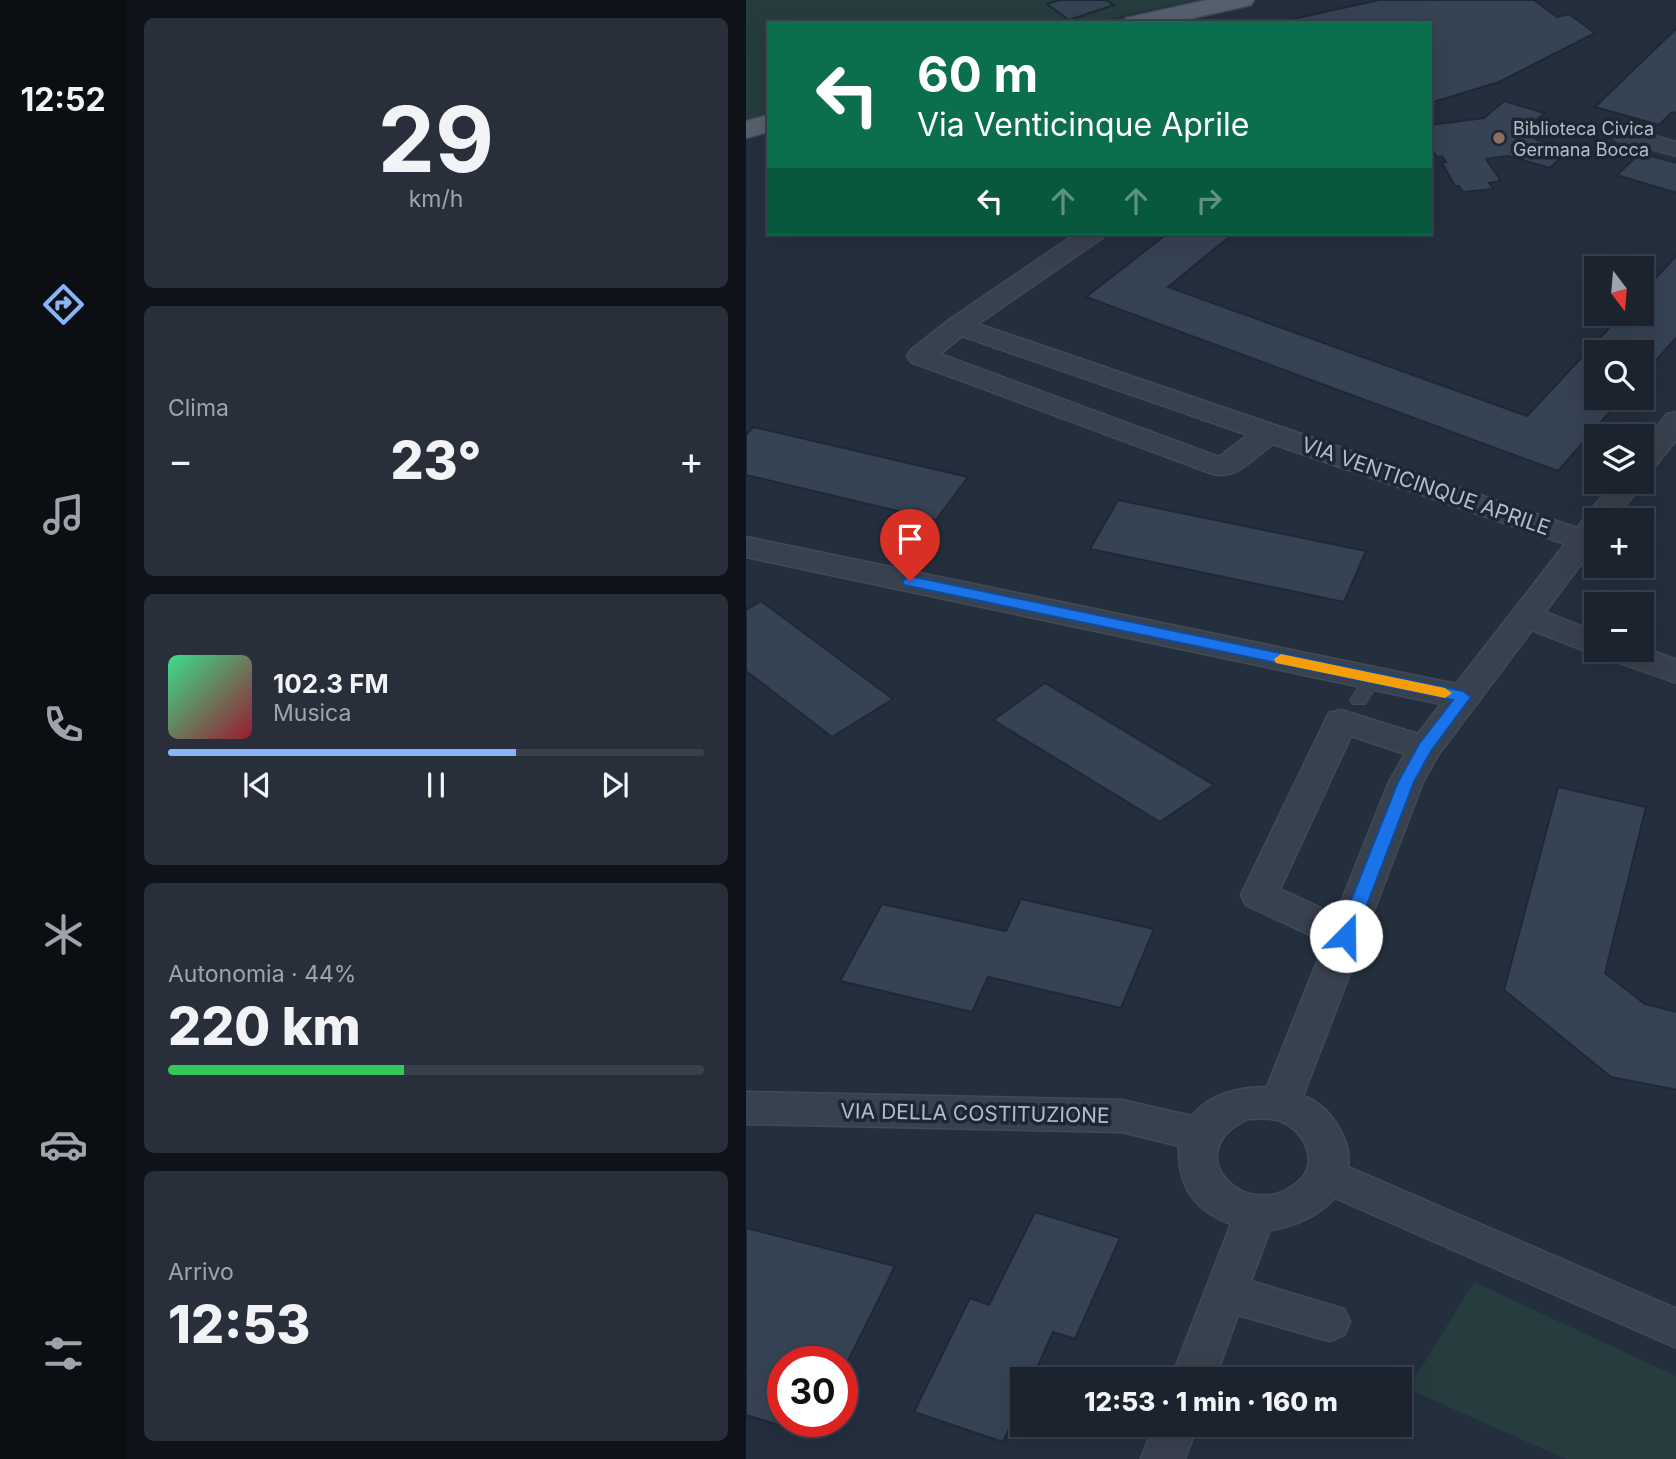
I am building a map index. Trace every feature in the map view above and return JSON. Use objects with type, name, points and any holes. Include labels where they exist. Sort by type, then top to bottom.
[{"type":"main road","points":[[1144,21],[1242,0]]},
{"type":"main road","points":[[746,130],[767,124]]},
{"type":"street","points":[[1625,135],[1676,149]]},
{"type":"street","points":[[1090,235],[921,356],[1223,468],[1269,433]]},
{"type":"street","name":"VIA VENTICINQUE APRILE","points":[[958,327],[1269,433],[1584,525]]},
{"type":"street","points":[[1071,412],[1110,378]]},
{"type":"street","points":[[1654,448],[1676,420]]},
{"type":"street","points":[[1608,508],[1619,494]]},
{"type":"street","points":[[1280,1104],[1406,782],[1425,748],[1584,539]]},
{"type":"street","points":[[746,547],[1366,689],[1463,697]]},
{"type":"street","points":[[1524,616],[1584,638]]},
{"type":"street","points":[[1649,662],[1676,672]]},
{"type":"street","points":[[1346,936],[1259,895],[1340,722],[1425,748]]},
{"type":"street","points":[[1244,1103],[1280,1104],[1302,1113],[1318,1127],[1330,1152],[1328,1176],[1313,1196],[1289,1210],[1255,1214],[1226,1205],[1205,1185],[1196,1159],[1201,1135],[1215,1118],[1244,1103]]},
{"type":"street","name":"VIA DELLA COSTITUZIONE","points":[[746,1108],[1122,1116],[1201,1135]]},
{"type":"street","points":[[1328,1176],[1543,1268],[1676,1329]]},
{"type":"street","points":[[1197,1367],[1255,1214]]},
{"type":"street","points":[[1225,1293],[1329,1322]]},
{"type":"street","points":[[1163,1459],[1171,1437]]},
{"type":"green space","points":[[746,0],[1196,0],[1098,21],[767,21],[767,115],[746,121]]},
{"type":"green space","points":[[1474,1282],[1676,1376],[1676,1459],[1566,1459],[1412,1391],[1412,1383]]},
{"type":"building","points":[[1060,0],[1106,0],[1114,5],[1069,20],[1047,4]]},
{"type":"building","points":[[1379,0],[1534,0],[1557,17],[1569,14],[1595,33],[1499,82],[1432,102],[1432,21],[1284,21]]},
{"type":"building","points":[[1677,28],[1677,113],[1672,112],[1659,125],[1595,107]]},
{"type":"building","points":[[1677,28],[1677,113],[1672,112],[1659,125],[1595,107]]},
{"type":"building","points":[[1504,101],[1545,113],[1534,122],[1535,139],[1570,149],[1550,168],[1508,156],[1486,159],[1501,181],[1489,183],[1494,189],[1463,192],[1459,186],[1455,186],[1442,163],[1446,162],[1442,156],[1437,157],[1432,149],[1432,125],[1484,118]]},
{"type":"building","points":[[1640,153],[1677,163],[1677,193],[1617,175]]},
{"type":"building","points":[[1165,235],[1232,235],[1168,287],[1527,416],[1584,355],[1584,410],[1612,410],[1599,424],[1584,424],[1584,441],[1558,471],[1086,297]]},
{"type":"building","points":[[1677,255],[1677,337],[1654,363],[1654,340],[1598,340],[1611,326],[1654,326],[1654,280]]},
{"type":"building","points":[[753,427],[968,477],[936,520],[746,475],[746,435]]},
{"type":"building","points":[[1118,500],[1366,551],[1344,602],[1090,549]]},
{"type":"building","points":[[761,601],[893,699],[832,737],[746,671],[746,610]]},
{"type":"building","points":[[1045,683],[1214,785],[1160,822],[993,720]]},
{"type":"building","points":[[1558,787],[1646,807],[1605,973],[1645,1004],[1677,1012],[1677,1090],[1611,1077],[1504,990]]},
{"type":"building","points":[[1021,899],[1154,929],[1121,1008],[988,977],[972,1012],[840,981],[882,904],[1006,931]]},
{"type":"building","points":[[1035,1212],[1120,1238],[1075,1339],[1053,1332],[1037,1367],[1010,1367],[1010,1427],[1003,1442],[914,1412],[970,1298],[989,1305]]},
{"type":"building","points":[[746,1228],[895,1266],[855,1346],[767,1346],[767,1421],[746,1415]]},
{"type":"slow traffic","points":[[1281,659],[1445,693]]},
{"type":"place","name":"Biblioteca Civica Germana Bocca","points":[[1499,138]]},
{"type":"route","points":[[910,581],[1463,697],[1425,748],[1406,782],[1346,936]]}]
